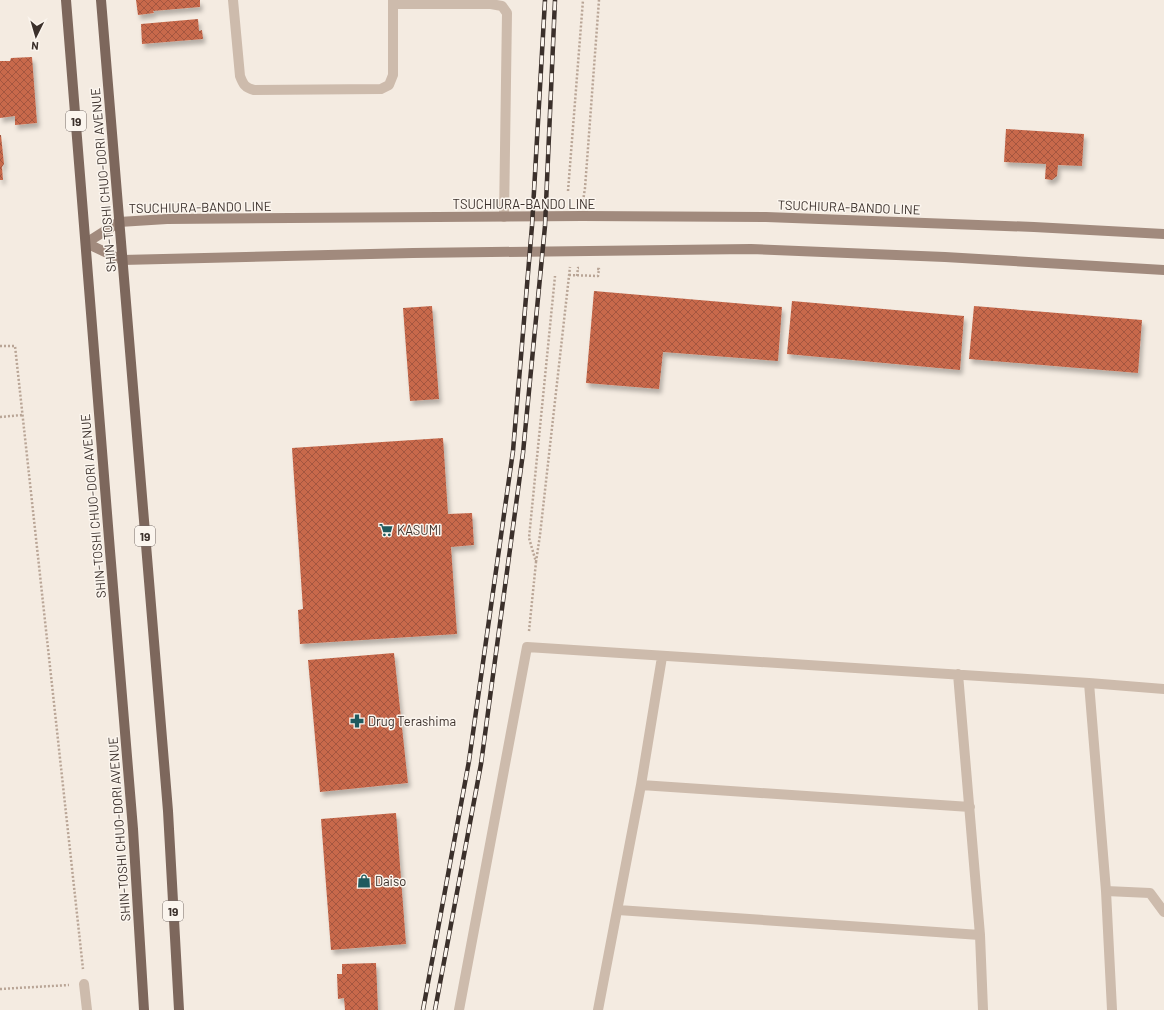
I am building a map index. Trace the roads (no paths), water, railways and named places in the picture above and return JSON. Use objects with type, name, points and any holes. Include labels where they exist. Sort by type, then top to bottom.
[{"type":"main road","name":"SHIN-TOSHI CHUO-DORI AVENUE","points":[[66,0],[133,829],[144,1010]]},
{"type":"main road","name":"SHIN-TOSHI CHUO-DORI AVENUE","points":[[101,0],[122,260]]},
{"type":"main road","name":"TSUCHIURA-BANDO LINE","points":[[86,243],[119,222],[166,219],[766,217],[1034,227],[1164,234]]},
{"type":"main road","points":[[86,243],[122,260],[413,253],[751,249],[945,257],[1164,270]]},
{"type":"main road","name":"19","points":[[122,260],[168,811],[179,1010]]},
{"type":"street","points":[[233,0],[240,76],[243,84],[247,88],[254,90],[381,89],[389,85],[393,75],[393,2],[504,3],[507,13],[504,217]]},
{"type":"street","points":[[459,1010],[527,647],[662,657],[958,674],[1164,689]]},
{"type":"street","points":[[598,1010],[641,785],[662,657]]},
{"type":"street","points":[[958,674],[980,935],[983,1010]]},
{"type":"street","points":[[1089,683],[1106,891],[1112,1010]]},
{"type":"street","points":[[641,785],[970,807]]},
{"type":"street","points":[[1106,891],[1150,893],[1164,912]]},
{"type":"street","points":[[618,910],[980,935]]},
{"type":"street","points":[[84,984],[87,1010]]},
{"type":"railway","points":[[423,1010],[469,761],[513,451],[532,226],[545,0]]},
{"type":"railway","points":[[435,1010],[481,764],[523,453],[545,226],[555,0]]},
{"type":"place","name":"KASUMI","points":[[386,530]]},
{"type":"place","name":"Drug Terashima","points":[[357,721]]},
{"type":"place","name":"Daiso","points":[[364,881]]}]
